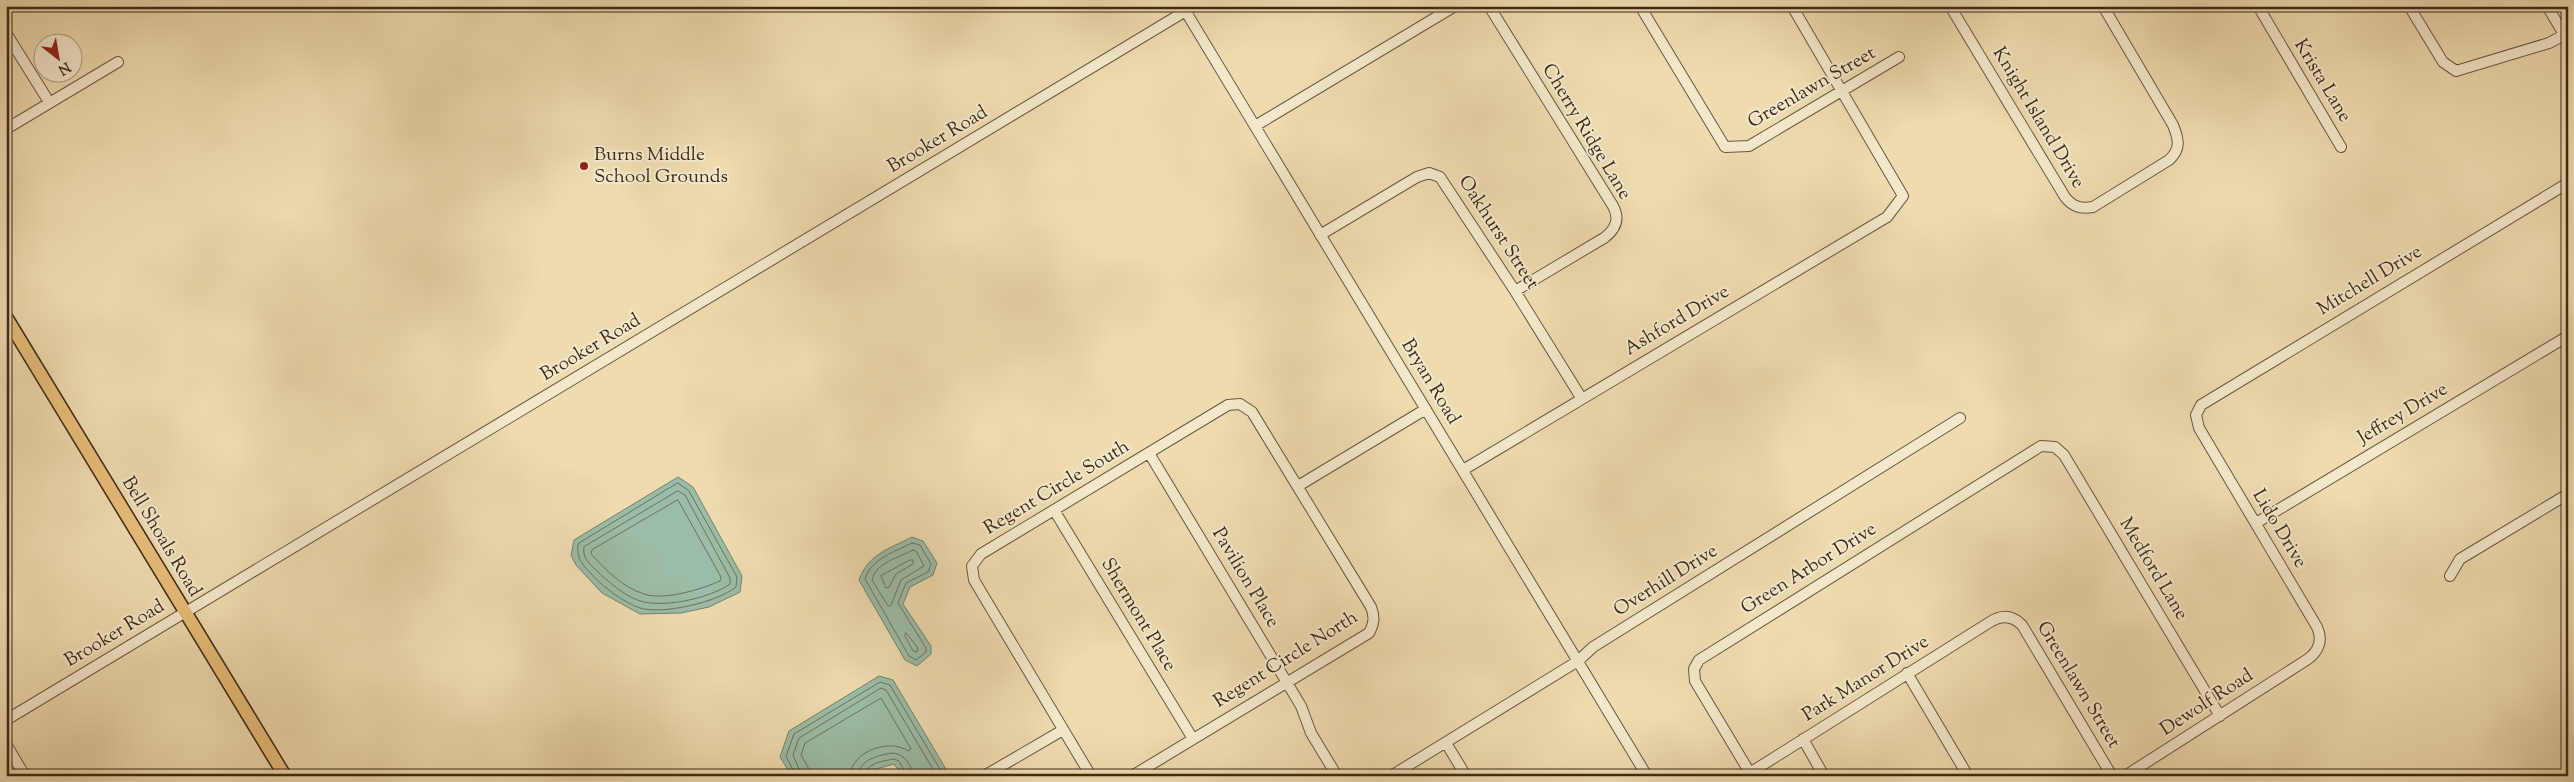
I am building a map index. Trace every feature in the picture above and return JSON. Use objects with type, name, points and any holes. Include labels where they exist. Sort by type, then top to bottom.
[{"type":"main road","name":"Bell Shoals Road","points":[[6,317],[285,776]]},
{"type":"street","points":[[1256,126],[1455,6]]},
{"type":"street","name":"Cherry Ridge Lane","points":[[1489,6],[1613,206],[1617,217],[1614,228],[1604,238],[1515,291]]},
{"type":"street","name":"Greenlawn Street","points":[[1640,6],[1726,147],[1749,146],[1899,57]]},
{"type":"street","points":[[1792,6],[1844,91]]},
{"type":"street","name":"Knight Island Drive","points":[[1950,6],[2065,198],[2076,207],[2084,208],[2092,207],[2169,160],[2176,154],[2179,147],[2179,139],[2173,125],[2103,6]]},
{"type":"street","name":"Krista Lane","points":[[2258,6],[2341,148]]},
{"type":"street","points":[[2409,6],[2443,62],[2456,71],[2566,38],[2547,6]]},
{"type":"street","name":"Bryan Road","points":[[1187,8],[1320,234],[1648,776]]},
{"type":"street","name":"Brooker Road","points":[[6,720],[1187,8]]},
{"type":"street","points":[[6,33],[49,102]]},
{"type":"street","points":[[6,129],[118,62]]},
{"type":"street","name":"Ashford Drive","points":[[1463,470],[1887,217],[1903,196],[1844,91]]},
{"type":"street","name":"Oakhurst Street","points":[[1320,234],[1417,177],[1435,174],[1445,182],[1582,398]]},
{"type":"street","name":"Mitchell Drive","points":[[2196,415],[2206,400],[2568,184]]},
{"type":"street","name":"Jeffrey Drive","points":[[2256,523],[2568,336]]},
{"type":"street","name":"Regent Circle South","points":[[1063,730],[974,580],[972,566],[981,554],[1228,405],[1240,404],[1252,412],[1298,486]]},
{"type":"street","points":[[1298,486],[1426,409]]},
{"type":"street","name":"Lido Drive","points":[[2196,415],[2199,428],[2319,632],[2318,649],[2308,659]]},
{"type":"street","name":"Overhill Drive","points":[[1391,776],[1578,661],[1601,642],[1960,418]]},
{"type":"street","name":"Green Arbor Drive","points":[[1747,774],[1695,681],[1694,669],[1699,660],[2031,450],[2040,446],[2050,446]]},
{"type":"street","name":"Medford Lane","points":[[2050,446],[2064,455],[2220,716]]},
{"type":"street","name":"Pavilion Place","points":[[1149,453],[1302,706],[1311,733],[1337,776]]},
{"type":"street","name":"Regent Circle North","points":[[1132,776],[1369,633],[1374,620],[1371,607],[1298,486]]},
{"type":"street","points":[[2450,576],[2460,559],[2568,494]]},
{"type":"street","name":"Shermont Place","points":[[1054,510],[1193,739]]},
{"type":"street","name":"Greenlawn Street","points":[[2008,617],[2022,625],[2112,776]]},
{"type":"street","name":"Park Manor Drive","points":[[1747,774],[1994,620],[2008,617]]},
{"type":"street","name":"Dewolf Road","points":[[2125,776],[2308,659]]},
{"type":"street","points":[[1907,674],[1968,776]]},
{"type":"street","points":[[984,776],[1063,730],[1091,776]]},
{"type":"street","points":[[1803,739],[1824,776]]},
{"type":"street","points":[[1446,743],[1466,776]]},
{"type":"street","points":[[6,744],[25,776]]},
{"type":"water","points":[[678,477],[693,487],[742,576],[740,592],[709,607],[681,613],[640,614],[602,593],[576,565],[571,555],[574,540]]},
{"type":"water","points":[[912,537],[923,541],[937,563],[933,575],[910,587],[903,604],[931,646],[931,654],[917,666],[905,660],[859,580],[868,564],[880,553]]},
{"type":"water","points":[[879,676],[893,680],[950,776],[903,776],[894,764],[876,769],[866,776],[792,776],[780,757],[789,731]]},
{"type":"place","name":"Burns Middle School Grounds","points":[[584,166]]}]
